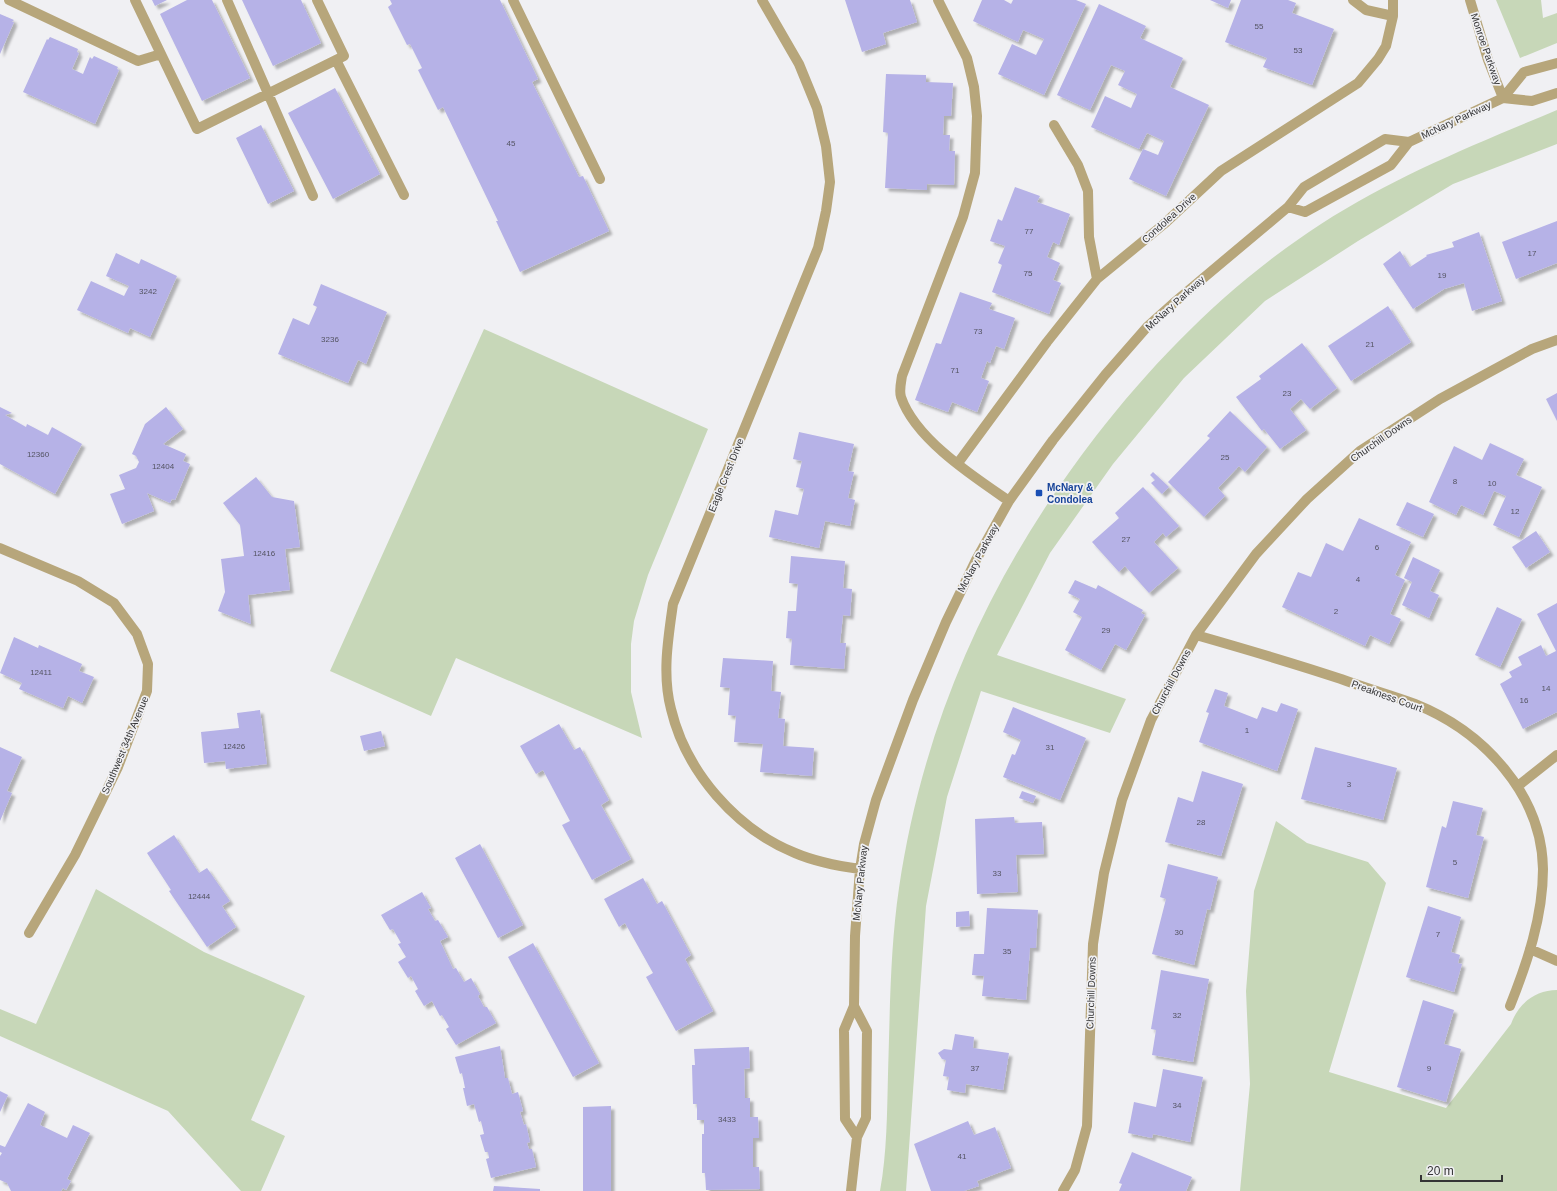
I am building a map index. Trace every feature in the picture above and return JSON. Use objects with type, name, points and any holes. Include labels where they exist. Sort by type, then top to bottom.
[{"type":"street","points":[[9,0],[138,61],[161,54]]},
{"type":"street","points":[[135,0],[197,129],[344,56],[317,0]]},
{"type":"street","points":[[227,0],[313,196]]},
{"type":"street","points":[[513,0],[600,179]]},
{"type":"street","name":"Eagle Crest Drive","points":[[762,0],[799,64],[817,108],[826,146],[830,182],[818,248],[674,604],[666,656],[671,709],[685,749],[707,785],[736,816],[761,835],[796,853],[835,865],[860,869]]},
{"type":"street","points":[[938,0],[967,58],[974,87],[977,116],[975,174],[963,217],[902,376],[900,396],[912,421],[958,464],[1009,501]]},
{"type":"street","points":[[1353,0],[1366,10],[1393,16]]},
{"type":"street","name":"Condolea Drive","points":[[958,464],[1047,342],[1097,279],[1164,224],[1221,171],[1358,83],[1378,59],[1386,46],[1393,16],[1393,0]]},
{"type":"street","name":"Monroe Parkway","points":[[1470,0],[1488,60],[1503,98]]},
{"type":"street","points":[[336,60],[404,195]]},
{"type":"street","name":"McNary Parkway","points":[[1288,207],[1305,212],[1391,164],[1409,142],[1503,98],[1524,72],[1557,63]]},
{"type":"street","name":"McNary Parkway","points":[[1503,98],[1532,102],[1557,93]]},
{"type":"street","points":[[1054,125],[1078,164],[1088,191],[1089,237],[1097,279]]},
{"type":"street","name":"McNary Parkway","points":[[857,1136],[845,1119],[844,1030],[854,1006],[855,936],[860,869],[864,844],[876,800],[913,700],[949,615],[976,560],[1009,501],[1053,440],[1105,375],[1147,327],[1176,300],[1288,207],[1304,187],[1385,139],[1409,142]]},
{"type":"street","name":"Churchill Downs","points":[[1063,1191],[1074,1170],[1087,1126],[1093,944],[1104,873],[1122,800],[1151,720],[1196,635],[1256,554],[1307,499],[1360,451],[1440,399],[1532,349],[1557,340]]},
{"type":"street","name":"Southwest 34th Avenue","points":[[0,548],[78,581],[114,603],[137,634],[148,664],[147,690],[118,767],[75,855],[29,933]]},
{"type":"street","name":"Preakness Court","points":[[1196,635],[1288,662],[1416,705],[1440,717],[1477,742],[1507,772],[1524,796],[1535,820],[1541,845],[1543,869],[1538,920],[1530,949],[1510,1006]]},
{"type":"street","points":[[1518,786],[1557,755]]},
{"type":"street","points":[[1530,949],[1557,961]]},
{"type":"street","name":"McNary Parkway","points":[[851,1191],[857,1136],[866,1118],[867,1031],[854,1006]]},
{"type":"green space","points":[[1496,0],[1541,0],[1543,18],[1557,13],[1557,43],[1520,58]]},
{"type":"green space","points":[[1557,110],[1557,144],[1453,184],[1358,241],[1265,301],[1184,378],[1113,464],[1050,553],[997,655],[1126,699],[1110,733],[981,691],[947,797],[926,906],[906,1191],[880,1191],[886,1132],[892,957],[899,888],[910,826],[926,765],[945,706],[968,649],[995,594],[1025,540],[1059,487],[1120,406],[1172,348],[1228,295],[1258,270],[1321,224],[1378,191],[1436,162]]},
{"type":"green space","points":[[484,329],[708,429],[648,575],[634,621],[631,644],[631,692],[642,738],[456,658],[431,716],[330,671]]},
{"type":"green space","points":[[1276,821],[1307,843],[1368,862],[1386,883],[1329,1072],[1446,1108],[1511,1024],[1518,1010],[1523,1004],[1535,995],[1542,992],[1557,990],[1557,1191],[1240,1191],[1250,1084],[1246,991],[1254,891]]},
{"type":"green space","points":[[96,889],[204,952],[305,996],[251,1120],[285,1136],[261,1191],[241,1191],[168,1111],[0,1036],[0,1009],[36,1024]]},
{"type":"building","points":[[152,0],[167,0],[155,6]]},
{"type":"building","points":[[187,0],[212,0],[250,78],[202,101],[160,14]]},
{"type":"building","points":[[242,0],[301,0],[321,43],[273,66]]},
{"type":"building","points":[[390,0],[500,0],[538,79],[532,82],[579,177],[583,176],[609,231],[520,272],[496,221],[498,221],[443,107],[438,110],[418,70],[422,68],[410,44],[407,45],[388,7],[392,4]]},
{"type":"building","points":[[845,0],[910,0],[917,22],[883,33],[886,44],[862,52]]},
{"type":"building","points":[[982,0],[1004,0],[1011,4],[1013,0],[1076,0],[1086,4],[1044,95],[998,74],[1012,44],[1036,55],[1044,39],[1023,30],[1018,42],[973,21]]},
{"type":"building","points":[[1210,0],[1231,0],[1228,8]]},
{"type":"building","points":[[1241,0],[1288,0],[1296,3],[1292,13],[1334,29],[1312,85],[1263,67],[1267,58],[1225,42]]},
{"type":"building","points":[[1099,4],[1146,26],[1140,38],[1183,58],[1170,87],[1209,105],[1166,196],[1129,179],[1143,149],[1158,155],[1164,141],[1147,133],[1139,149],[1091,127],[1105,96],[1131,108],[1137,94],[1118,85],[1125,71],[1111,65],[1090,110],[1057,95]]},
{"type":"building","points":[[0,14],[14,20],[12,22],[14,22],[0,54]]},
{"type":"building","points":[[50,37],[78,49],[77,52],[79,53],[72,69],[83,74],[90,57],[92,59],[94,56],[118,67],[117,69],[119,70],[95,124],[23,92],[47,39],[48,40]]},
{"type":"building","points":[[886,74],[926,75],[926,82],[953,83],[951,116],[944,116],[943,135],[950,135],[949,151],[955,151],[954,185],[927,184],[927,190],[885,188],[888,133],[883,132]]},
{"type":"building","points":[[335,88],[380,174],[333,199],[288,113]]},
{"type":"building","points":[[261,125],[294,191],[268,204],[236,138]]},
{"type":"building","points":[[1015,187],[1040,196],[1037,202],[1070,214],[1059,245],[1053,242],[1047,257],[1060,263],[1053,280],[1061,283],[1049,314],[992,292],[1002,265],[998,263],[1005,246],[990,241],[998,219],[1002,221]]},
{"type":"building","points":[[1557,221],[1557,263],[1516,279],[1502,242]]},
{"type":"building","points":[[1479,232],[1502,301],[1472,311],[1464,283],[1444,289],[1413,309],[1383,264],[1400,251],[1410,267],[1427,256],[1426,255],[1454,247],[1452,242]]},
{"type":"building","points":[[116,253],[139,264],[141,259],[177,276],[150,337],[130,328],[128,333],[77,310],[91,281],[124,296],[129,286],[106,276]]},
{"type":"building","points":[[321,284],[387,312],[366,364],[358,360],[348,383],[278,354],[293,318],[309,325],[317,307],[313,305]]},
{"type":"building","points":[[960,292],[992,303],[989,309],[1015,318],[1004,349],[996,346],[990,363],[987,361],[981,378],[989,381],[977,412],[952,402],[948,412],[915,400],[936,343],[941,344]]},
{"type":"building","points":[[1388,306],[1411,342],[1351,381],[1328,346]]},
{"type":"building","points":[[1302,343],[1337,388],[1310,409],[1301,399],[1290,409],[1306,430],[1280,449],[1264,429],[1262,431],[1236,397],[1261,379],[1259,376]]},
{"type":"building","points":[[1557,393],[1557,421],[1546,399]]},
{"type":"building","points":[[0,407],[12,413],[5,415],[26,427],[27,424],[48,435],[52,427],[82,444],[55,494],[0,464]]},
{"type":"building","points":[[166,407],[183,429],[163,444],[186,454],[183,461],[190,464],[175,500],[172,499],[170,503],[147,493],[154,511],[122,524],[110,494],[125,489],[119,475],[136,468],[139,462],[136,456],[132,454],[145,424]]},
{"type":"building","points":[[1230,411],[1267,447],[1245,472],[1239,466],[1218,488],[1225,496],[1204,517],[1168,482],[1210,438],[1207,436]]},
{"type":"building","points":[[799,432],[854,444],[848,471],[854,472],[848,498],[855,500],[850,526],[825,521],[819,548],[769,537],[775,510],[798,515],[804,489],[796,487],[802,461],[793,459]]},
{"type":"building","points":[[1490,443],[1524,459],[1516,475],[1542,487],[1519,537],[1493,525],[1506,496],[1494,491],[1483,515],[1461,505],[1456,515],[1429,502],[1454,446],[1482,460]]},
{"type":"building","points":[[1153,472],[1169,487],[1162,494],[1151,483],[1155,480],[1150,475]]},
{"type":"building","points":[[256,477],[272,497],[294,501],[300,547],[285,549],[290,590],[248,595],[251,624],[218,611],[225,592],[221,559],[244,556],[240,525],[223,503]]},
{"type":"building","points":[[1143,487],[1179,526],[1166,537],[1163,533],[1154,542],[1178,568],[1149,593],[1125,566],[1119,572],[1092,542],[1119,518],[1115,513]]},
{"type":"building","points":[[1407,502],[1434,514],[1423,537],[1396,525]]},
{"type":"building","points":[[1359,518],[1411,542],[1395,575],[1405,580],[1390,614],[1401,619],[1389,644],[1370,635],[1365,646],[1282,607],[1298,572],[1311,577],[1326,543],[1343,551]]},
{"type":"building","points":[[1536,531],[1550,552],[1526,568],[1512,547]]},
{"type":"building","points":[[791,556],[845,561],[843,588],[852,589],[850,616],[843,615],[840,643],[846,643],[844,669],[790,665],[792,639],[786,638],[788,611],[796,611],[798,584],[789,583]]},
{"type":"building","points":[[1413,557],[1440,570],[1430,591],[1439,595],[1429,618],[1402,605],[1412,582],[1404,578]]},
{"type":"building","points":[[1075,580],[1096,589],[1098,585],[1143,610],[1141,613],[1145,615],[1126,650],[1115,644],[1101,670],[1065,650],[1082,617],[1073,612],[1080,599],[1068,593]]},
{"type":"building","points":[[1557,603],[1557,712],[1523,729],[1500,684],[1512,677],[1509,672],[1522,665],[1518,657],[1541,645],[1546,656],[1556,651],[1537,614]]},
{"type":"building","points":[[1497,607],[1522,619],[1500,667],[1475,655]]},
{"type":"building","points":[[14,637],[38,648],[39,645],[82,664],[79,671],[94,677],[82,703],[68,696],[63,708],[19,689],[22,683],[0,673]]},
{"type":"building","points":[[723,658],[773,661],[771,691],[781,692],[778,718],[785,719],[783,746],[814,748],[812,776],[760,772],[763,744],[734,742],[736,716],[728,715],[730,688],[720,687]]},
{"type":"building","points":[[1215,689],[1228,693],[1224,706],[1257,719],[1262,707],[1277,712],[1281,703],[1298,709],[1277,771],[1199,742],[1209,713],[1206,712]]},
{"type":"building","points":[[1013,707],[1086,738],[1060,800],[1003,777],[1012,754],[1015,755],[1021,740],[1003,732]]},
{"type":"building","points":[[260,710],[267,764],[226,769],[225,761],[204,763],[201,732],[239,728],[237,713]]},
{"type":"building","points":[[559,724],[574,750],[580,747],[609,800],[601,805],[631,859],[592,880],[562,825],[570,821],[543,770],[536,774],[520,746]]},
{"type":"building","points":[[381,731],[385,746],[364,751],[360,736]]},
{"type":"building","points":[[0,747],[22,757],[7,791],[12,793],[0,821]]},
{"type":"building","points":[[1315,747],[1397,768],[1383,820],[1301,799]]},
{"type":"building","points":[[1202,771],[1243,784],[1221,856],[1165,842],[1178,797],[1193,802]]},
{"type":"building","points":[[1022,791],[1036,796],[1033,803],[1019,798]]},
{"type":"building","points":[[1453,801],[1483,808],[1476,835],[1484,837],[1468,898],[1426,887],[1442,826],[1446,828]]},
{"type":"building","points":[[1014,817],[1015,823],[1042,822],[1044,854],[1016,855],[1018,892],[977,894],[975,819]]},
{"type":"building","points":[[174,835],[199,873],[207,868],[230,901],[222,906],[236,927],[207,947],[169,891],[171,890],[147,853]]},
{"type":"building","points":[[480,844],[523,925],[498,938],[455,858]]},
{"type":"building","points":[[1168,864],[1218,877],[1210,910],[1207,909],[1194,965],[1152,954],[1166,899],[1160,897]]},
{"type":"building","points":[[643,878],[657,904],[662,901],[691,955],[685,959],[713,1011],[676,1031],[646,977],[653,973],[625,923],[619,927],[604,899]]},
{"type":"building","points":[[422,892],[431,908],[428,909],[435,921],[438,920],[448,937],[440,941],[453,969],[456,968],[464,982],[471,978],[480,994],[478,996],[484,1007],[487,1007],[496,1023],[456,1045],[446,1029],[449,1027],[442,1015],[440,1016],[432,1001],[424,1006],[415,991],[418,989],[411,976],[408,978],[398,962],[406,957],[398,944],[401,943],[393,929],[390,930],[381,915]]},
{"type":"building","points":[[1428,906],[1461,917],[1451,952],[1460,955],[1458,963],[1462,964],[1454,992],[1406,977]]},
{"type":"building","points":[[987,908],[1038,910],[1036,948],[1030,948],[1026,1000],[982,996],[984,976],[972,975],[974,954],[984,954]]},
{"type":"building","points":[[969,911],[970,926],[956,927],[956,912]]},
{"type":"building","points":[[533,943],[599,1063],[573,1077],[508,957]]},
{"type":"building","points":[[1161,970],[1209,979],[1193,1062],[1152,1055],[1156,1030],[1151,1029]]},
{"type":"building","points":[[1423,1000],[1454,1010],[1444,1044],[1461,1049],[1446,1102],[1397,1087]]},
{"type":"building","points":[[955,1034],[974,1037],[973,1048],[1009,1053],[1003,1090],[966,1084],[965,1093],[947,1090],[949,1077],[943,1076],[946,1060],[942,1059],[938,1053],[944,1049],[952,1050]]},
{"type":"building","points":[[500,1046],[505,1078],[508,1078],[512,1094],[518,1092],[523,1111],[520,1112],[524,1125],[526,1124],[530,1142],[527,1143],[529,1149],[532,1149],[536,1167],[491,1178],[486,1159],[489,1158],[488,1152],[485,1152],[480,1135],[484,1134],[481,1121],[479,1122],[474,1104],[467,1106],[463,1088],[465,1088],[462,1073],[460,1074],[455,1057]]},
{"type":"building","points":[[749,1047],[750,1068],[744,1069],[745,1098],[750,1098],[750,1117],[758,1117],[759,1138],[753,1138],[753,1167],[759,1167],[760,1189],[706,1190],[705,1173],[702,1173],[702,1134],[704,1134],[704,1120],[697,1120],[697,1104],[693,1104],[692,1065],[695,1065],[694,1049]]},
{"type":"building","points":[[1163,1069],[1203,1077],[1190,1142],[1153,1134],[1152,1138],[1128,1133],[1134,1102],[1156,1107]]},
{"type":"building","points":[[0,1091],[8,1095],[0,1112]]},
{"type":"building","points":[[28,1103],[45,1112],[40,1125],[67,1138],[73,1125],[90,1133],[67,1179],[71,1181],[66,1190],[63,1188],[61,1191],[11,1191],[7,1183],[0,1180],[0,1156],[2,1153],[0,1152],[0,1145],[5,1147]]},
{"type":"building","points":[[611,1106],[611,1191],[583,1191],[583,1107]]},
{"type":"building","points":[[968,1121],[974,1135],[995,1127],[1011,1168],[977,1181],[979,1186],[964,1191],[931,1191],[914,1144]]},
{"type":"building","points":[[1132,1152],[1192,1177],[1186,1191],[1119,1191],[1122,1184],[1119,1183]]},
{"type":"building","points":[[494,1186],[540,1189],[540,1191],[493,1191]]},
{"type":"place","name":"McNary & Condolea","points":[[1039,493]]}]
